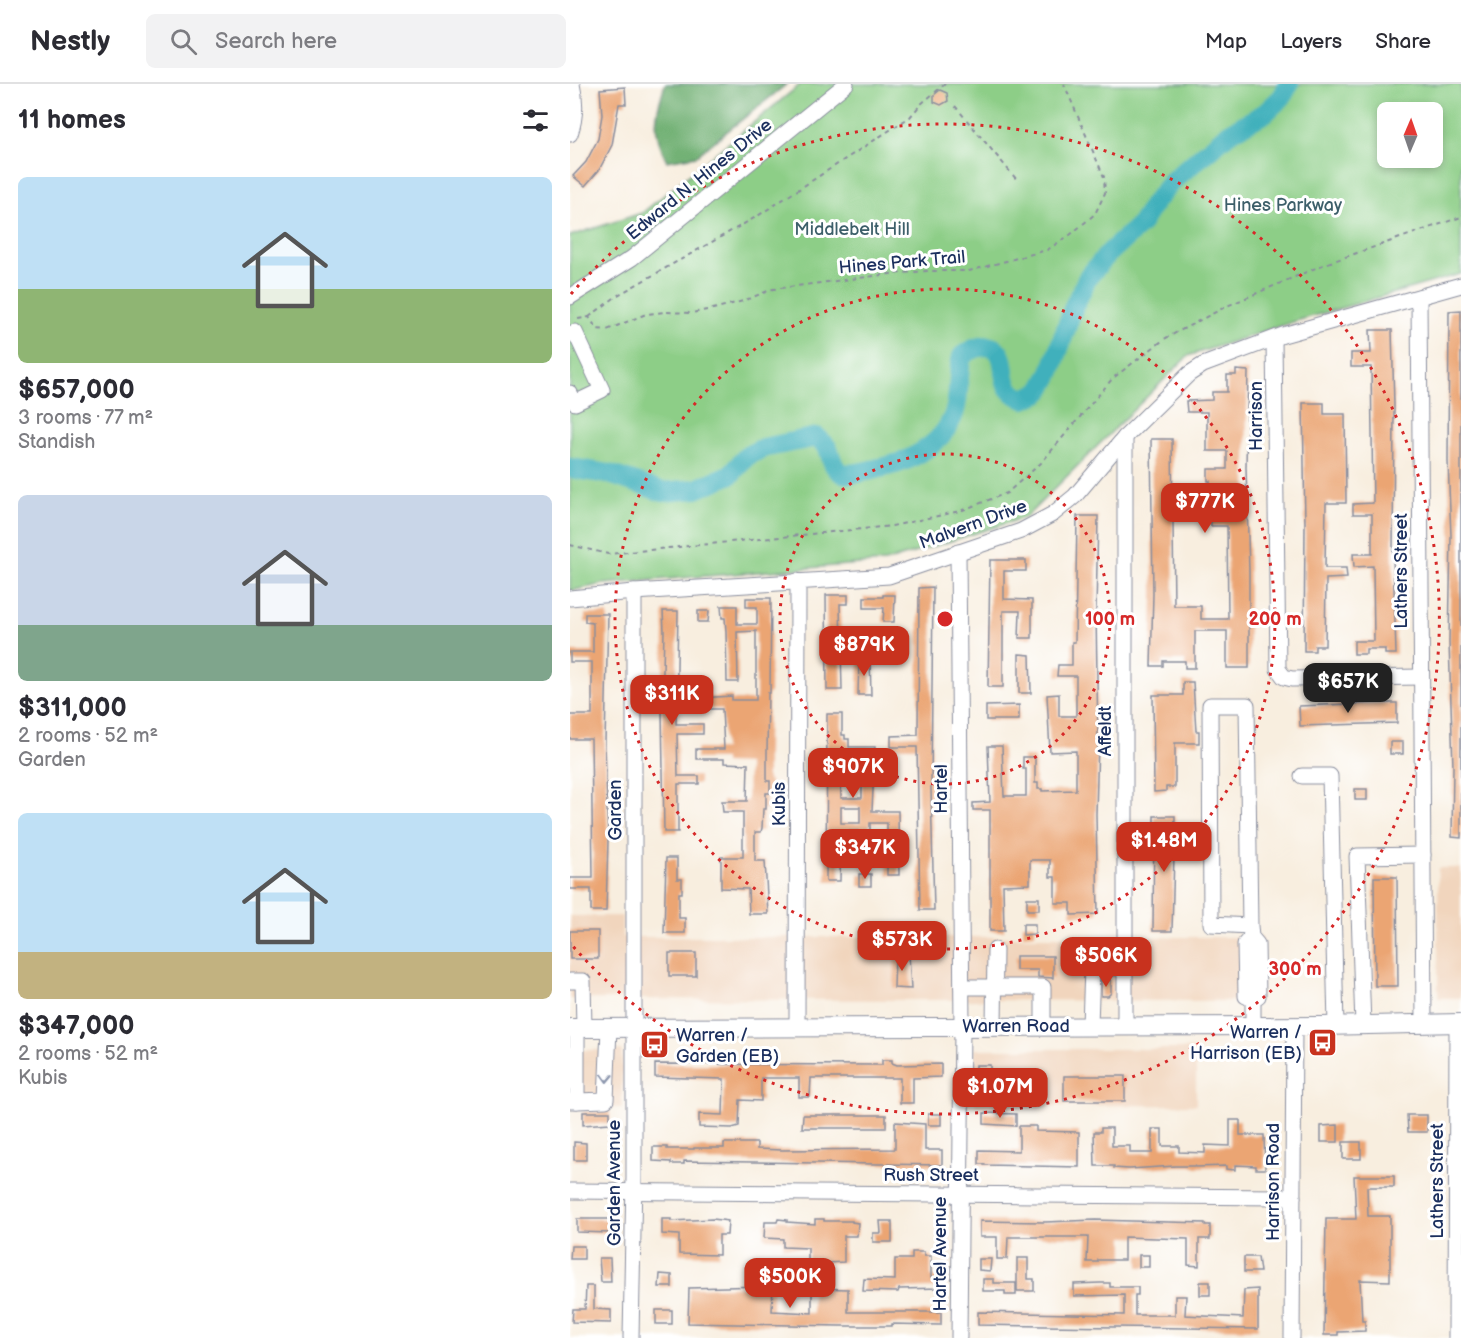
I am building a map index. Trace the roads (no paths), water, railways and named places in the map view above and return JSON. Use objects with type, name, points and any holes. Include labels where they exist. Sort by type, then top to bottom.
[{"type":"main road","name":"Warren Road","points":[[577,1028],[1335,1026],[1459,1023]]},
{"type":"street","points":[[570,134],[575,112],[572,84]]},
{"type":"street","name":"Edward N. Hines Drive","points":[[570,297],[632,258],[846,84]]},
{"type":"street","name":"Malvern Drive","points":[[570,598],[888,576],[1021,531],[1053,514],[1075,496],[1125,437],[1189,374],[1203,365],[1274,339],[1461,285]]},
{"type":"street","name":"Lathers Street","points":[[1419,297],[1425,1024]]},
{"type":"street","points":[[570,334],[575,332],[602,390],[574,403],[570,393]]},
{"type":"street","name":"Harrison","points":[[1274,339],[1277,658],[1280,673],[1292,679],[1422,677]]},
{"type":"street","name":"Affeldt","points":[[1125,437],[1125,1025]]},
{"type":"street","name":"Hartel","points":[[958,552],[962,1026]]},
{"type":"street","name":"Kubis","points":[[796,1028],[797,581]]},
{"type":"street","name":"Garden","points":[[634,592],[634,1028]]},
{"type":"street","points":[[1250,932],[1211,924],[1210,705],[1247,705],[1250,932],[1245,944],[1246,996],[1253,999],[1253,1026]]},
{"type":"street","points":[[1302,776],[1330,776],[1335,1026]]},
{"type":"street","points":[[1363,1025],[1357,856],[1423,855]]},
{"type":"street","points":[[994,1026],[995,950]]},
{"type":"street","points":[[1090,1025],[1092,968],[1125,968]]},
{"type":"street","points":[[570,981],[583,981],[577,1028],[574,1101],[606,1100],[609,1028]]},
{"type":"street","points":[[962,987],[1044,987],[1043,1026]]},
{"type":"street","name":"Lathers Street","points":[[1456,1338],[1459,1023]]},
{"type":"street","name":"Hartel Avenue","points":[[958,1338],[962,1026]]},
{"type":"street","name":"Harrison Road","points":[[1292,1338],[1294,1026]]},
{"type":"street","name":"Garden Avenue","points":[[631,1338],[634,1028]]},
{"type":"street","name":"Rush Street","points":[[570,1191],[1293,1197]]},
{"type":"waterway","points":[[570,468],[609,474],[663,492],[696,489],[731,474],[747,456],[763,448],[817,437],[827,447],[836,468],[843,473],[857,473],[896,464],[909,459],[931,445],[948,426],[957,401],[962,356],[984,346],[990,346],[999,352],[1008,388],[1012,392],[1024,399],[1040,392],[1050,374],[1074,306],[1088,277],[1109,253],[1140,225],[1172,181],[1229,133],[1265,113],[1282,97],[1289,84]]},
{"type":"place","name":"Warren / Harrison (EB)","points":[[1323,1042]]},
{"type":"place","name":"Warren / Garden (EB)","points":[[655,1045]]},
{"type":"park label","name":"Hines Parkway","points":[[1283,205]]},
{"type":"park label","name":"Middlebelt Hill","points":[[852,229]]}]
